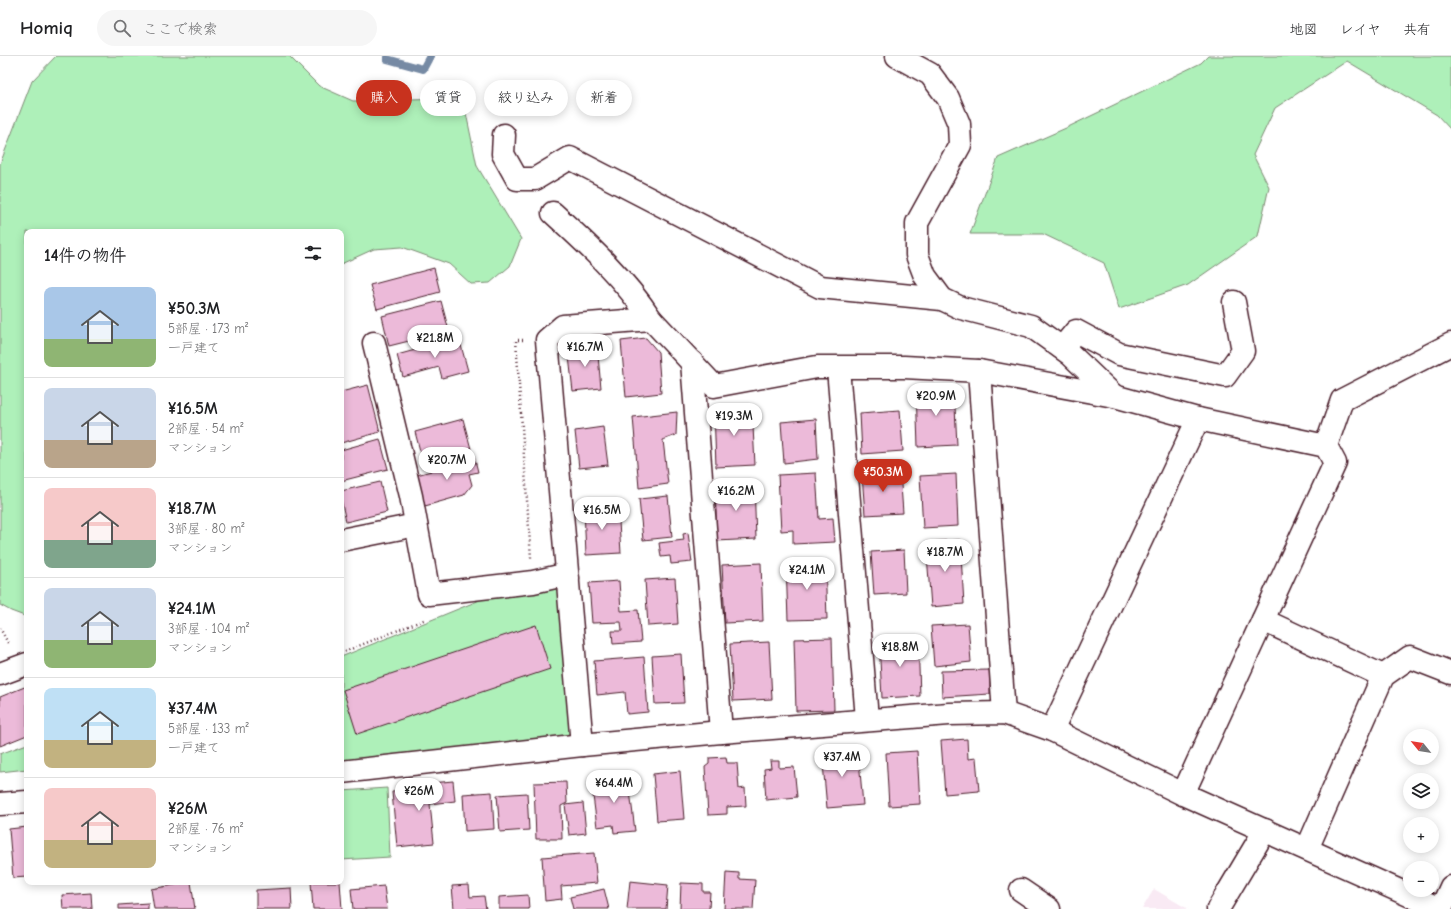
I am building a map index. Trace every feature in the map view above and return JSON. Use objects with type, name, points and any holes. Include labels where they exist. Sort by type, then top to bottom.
[{"type":"street","points":[[897,56],[930,74],[948,98],[959,124],[960,145],[917,223],[917,255],[925,276],[942,299]]},
{"type":"street","points":[[504,135],[503,154],[517,178],[535,179],[570,158],[820,286],[942,299],[961,308],[1031,326],[1070,354],[1114,396]]},
{"type":"street","points":[[553,213],[601,257],[638,299],[652,319],[714,386],[817,368],[904,367],[978,370],[1114,396],[1198,419],[1326,446]]},
{"type":"street","points":[[1062,348],[1076,331],[1119,354],[1225,376],[1243,351],[1234,302]]},
{"type":"street","points":[[582,745],[547,340],[563,326],[652,319]]},
{"type":"street","points":[[374,343],[403,460],[429,594],[533,582],[564,575],[568,578]]},
{"type":"street","points":[[1183,794],[1335,463],[1326,446],[1342,400],[1451,344]]},
{"type":"street","points":[[692,362],[721,732]]},
{"type":"street","points":[[838,368],[867,719]]},
{"type":"street","points":[[978,370],[1004,713]]},
{"type":"street","points":[[1052,730],[1198,419]]},
{"type":"street","points":[[344,539],[416,525]]},
{"type":"street","points":[[1263,620],[1383,676]]},
{"type":"street","points":[[1307,849],[1383,676],[1410,657],[1451,672]]},
{"type":"street","points":[[1,670],[24,665]]},
{"type":"street","points":[[344,772],[582,745],[867,719],[949,714],[1004,713],[1052,730],[1183,794],[1440,909],[1451,886]]},
{"type":"street","points":[[0,804],[24,802]]},
{"type":"street","points":[[1218,909],[1265,830]]},
{"type":"street","points":[[1020,890],[1048,909]]},
{"type":"path","points":[[533,582],[516,340],[547,340]]},
{"type":"path","points":[[344,652],[428,618]]},
{"type":"shaded area","points":[[1154,889],[1188,909],[1142,909]]},
{"type":"green space","points":[[56,56],[289,56],[319,86],[353,101],[356,101],[356,116],[412,116],[412,99],[420,99],[420,116],[467,116],[477,166],[521,239],[510,266],[490,283],[471,284],[449,264],[402,247],[374,249],[344,263],[344,229],[24,229],[24,616],[0,605],[0,164],[32,81]]},
{"type":"green space","points":[[1208,56],[1451,56],[1451,130],[1437,115],[1347,61],[1275,108],[1253,155],[1269,187],[1258,236],[1188,285],[1119,309],[1104,263],[1043,234],[970,234],[998,158],[1066,128],[1201,63]]},
{"type":"green space","points":[[563,580],[572,739],[344,764],[344,656],[502,591]]},
{"type":"green space","points":[[24,745],[24,769],[0,772],[0,754]]},
{"type":"green space","points":[[387,788],[390,857],[344,860],[344,791]]},
{"type":"building","points":[[434,268],[440,292],[377,309],[370,285]]},
{"type":"building","points":[[441,301],[449,331],[389,346],[382,316]]},
{"type":"building","points":[[459,338],[468,371],[442,378],[439,367],[403,377],[397,355]]},
{"type":"building","points":[[646,338],[658,352],[661,393],[626,397],[621,341]]},
{"type":"building","points":[[597,345],[601,388],[573,391],[568,348]]},
{"type":"building","points":[[368,385],[380,432],[344,442],[344,391]]},
{"type":"building","points":[[954,388],[957,445],[918,447],[916,389]]},
{"type":"building","points":[[752,407],[755,465],[716,467],[714,409]]},
{"type":"building","points":[[900,410],[903,451],[862,454],[860,413]]},
{"type":"building","points":[[677,412],[676,435],[663,440],[668,484],[639,488],[633,417]]},
{"type":"building","points":[[463,419],[471,449],[423,462],[415,432]]},
{"type":"building","points":[[816,419],[818,459],[784,463],[781,422]]},
{"type":"building","points":[[603,427],[608,465],[579,468],[575,431]]},
{"type":"building","points":[[380,439],[388,469],[344,480],[344,449]]},
{"type":"building","points":[[474,456],[478,472],[469,474],[472,485],[464,495],[425,506],[417,475],[431,471],[430,468]]},
{"type":"building","points":[[900,471],[903,513],[865,515],[862,474]]},
{"type":"building","points":[[816,473],[819,519],[833,518],[835,542],[793,544],[793,530],[781,531],[778,475]]},
{"type":"building","points":[[956,474],[958,526],[923,528],[920,476]]},
{"type":"building","points":[[380,482],[387,512],[346,522],[344,513],[344,490]]},
{"type":"building","points":[[754,482],[756,539],[717,541],[715,484]]},
{"type":"building","points":[[668,496],[672,537],[643,540],[639,499]]},
{"type":"building","points":[[618,506],[621,553],[586,555],[584,508]]},
{"type":"building","points":[[688,533],[692,562],[671,564],[670,556],[661,557],[659,543],[684,540],[683,534]]},
{"type":"building","points":[[960,540],[964,604],[931,607],[926,542]]},
{"type":"building","points":[[904,550],[906,593],[874,595],[871,552]]},
{"type":"building","points":[[825,561],[827,619],[788,620],[786,563]]},
{"type":"building","points":[[761,563],[763,621],[725,623],[722,565]]},
{"type":"building","points":[[675,578],[678,624],[648,626],[645,580]]},
{"type":"building","points":[[619,581],[621,611],[638,610],[641,642],[613,644],[612,631],[622,631],[621,622],[592,623],[589,583]]},
{"type":"building","points":[[968,624],[971,662],[934,666],[931,626]]},
{"type":"building","points":[[536,625],[550,669],[357,734],[344,690]]},
{"type":"building","points":[[832,638],[834,710],[796,711],[794,639]]},
{"type":"building","points":[[918,639],[920,696],[882,698],[879,641]]},
{"type":"building","points":[[769,642],[772,699],[733,701],[730,644]]},
{"type":"building","points":[[681,654],[684,703],[655,704],[652,656]]},
{"type":"building","points":[[644,657],[648,712],[627,714],[625,692],[597,695],[594,661]]},
{"type":"building","points":[[990,670],[990,694],[942,697],[941,671]]},
{"type":"building","points":[[24,687],[24,736],[0,746],[0,697]]},
{"type":"building","points":[[967,739],[968,759],[976,758],[979,791],[945,794],[941,741]]},
{"type":"building","points":[[858,749],[863,805],[827,808],[822,752]]},
{"type":"building","points":[[917,751],[920,804],[889,806],[886,753]]},
{"type":"building","points":[[726,757],[727,763],[737,763],[739,789],[745,788],[746,806],[727,807],[727,814],[708,815],[705,767],[709,764],[709,758]]},
{"type":"building","points":[[770,761],[779,761],[779,768],[794,767],[797,797],[766,800],[764,769],[771,768]]},
{"type":"building","points":[[680,771],[684,819],[657,821],[653,774]]},
{"type":"building","points":[[628,775],[635,831],[614,833],[613,825],[597,827],[591,780]]},
{"type":"building","points":[[453,781],[455,801],[430,804],[434,843],[397,847],[392,792],[422,789],[421,784]]},
{"type":"building","points":[[566,782],[567,803],[561,806],[562,839],[536,839],[534,783]]},
{"type":"building","points":[[492,792],[494,829],[465,831],[463,794]]},
{"type":"building","points":[[527,793],[529,830],[500,832],[497,795]]},
{"type":"building","points":[[583,803],[586,833],[569,835],[565,805]]},
{"type":"building","points":[[24,827],[24,877],[13,878],[9,829]]},
{"type":"building","points":[[594,853],[597,883],[561,886],[562,899],[545,901],[542,857]]},
{"type":"building","points":[[726,872],[739,873],[739,879],[755,880],[753,909],[724,909]]},
{"type":"building","points":[[630,881],[668,885],[666,909],[627,909]]},
{"type":"building","points":[[681,883],[703,884],[703,892],[710,892],[709,909],[680,909]]},
{"type":"building","points":[[174,885],[191,885],[195,909],[154,909],[151,889]]},
{"type":"building","points":[[311,885],[340,885],[342,909],[313,909]]},
{"type":"building","points":[[469,885],[470,897],[484,896],[486,909],[454,909],[452,886]]},
{"type":"building","points":[[384,886],[387,909],[353,909],[351,889]]},
{"type":"building","points":[[291,888],[292,909],[256,909],[256,890]]},
{"type":"building","points":[[604,889],[609,909],[573,909],[570,897]]},
{"type":"building","points":[[91,893],[92,909],[63,909],[62,895]]},
{"type":"building","points":[[528,895],[529,909],[499,909],[499,897]]},
{"type":"building","points":[[148,903],[148,909],[119,909],[119,905]]},
{"type":"waterway","points":[[387,59],[423,69],[430,56]]}]
